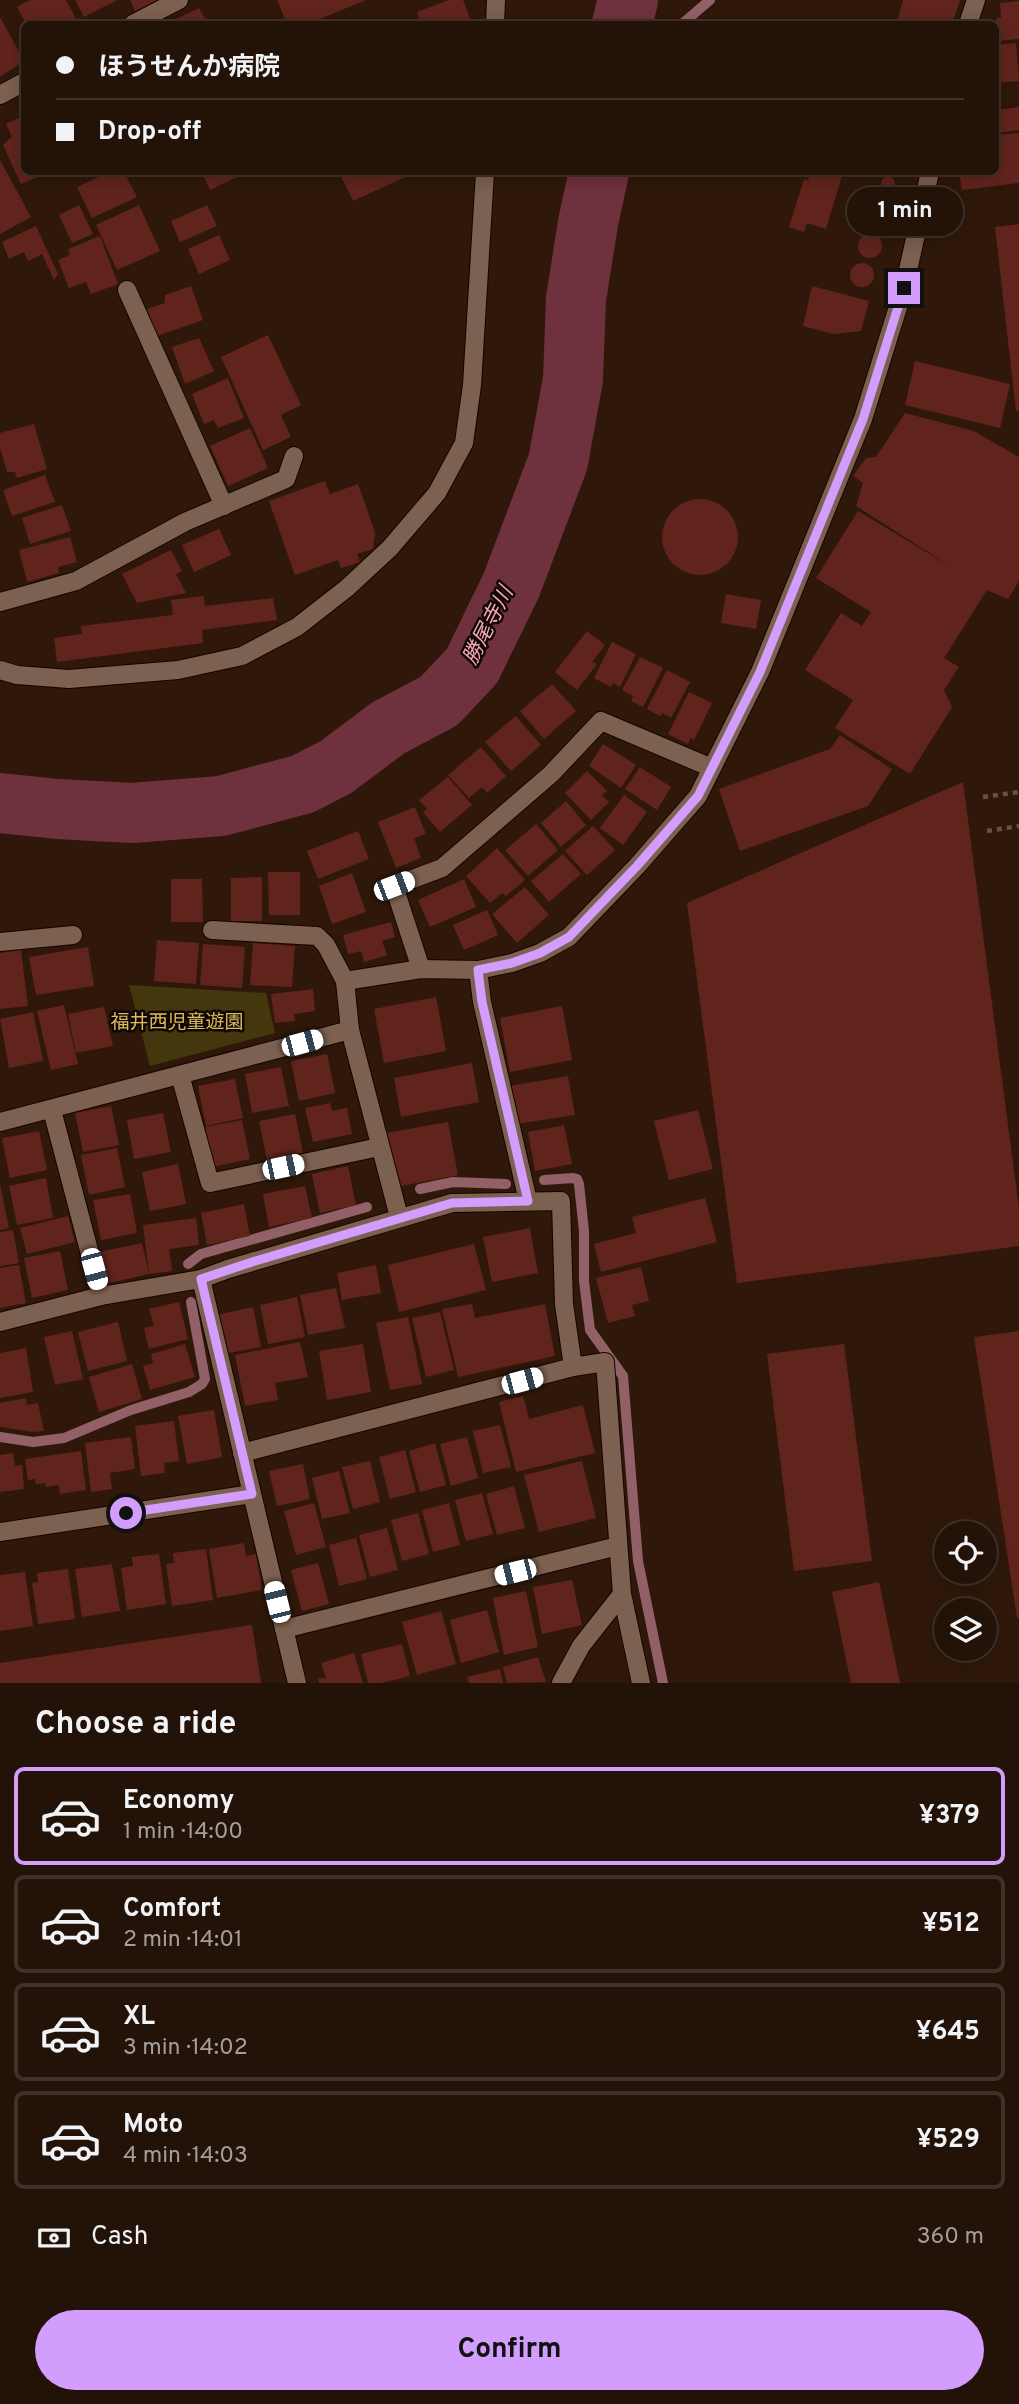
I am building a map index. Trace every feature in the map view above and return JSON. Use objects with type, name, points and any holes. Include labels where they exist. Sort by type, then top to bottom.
[{"type":"street","points":[[139,21],[179,0]]},
{"type":"street","points":[[495,21],[496,0]]},
{"type":"street","points":[[969,21],[976,0]]},
{"type":"street","points":[[0,94],[21,84]]},
{"type":"street","points":[[0,670],[69,678],[178,670],[242,656],[297,627],[347,588],[390,548],[437,493],[464,443],[472,385],[485,175]]},
{"type":"street","points":[[345,982],[421,969],[478,970],[512,963],[540,953],[569,937],[637,866],[698,796],[760,672],[863,419],[904,288],[929,175]]},
{"type":"street","points":[[127,290],[223,506]]},
{"type":"street","points":[[1,598],[76,581],[185,523],[286,479],[294,456]]},
{"type":"street","points":[[421,969],[394,886],[442,868],[551,774],[601,721],[712,768]]},
{"type":"street","points":[[212,930],[317,936],[327,945],[345,982],[350,1030],[398,1217]]},
{"type":"street","points":[[0,942],[73,936]]},
{"type":"street","points":[[478,970],[482,1002],[528,1201]]},
{"type":"street","points":[[0,1122],[350,1030]]},
{"type":"street","points":[[180,1075],[210,1183],[379,1147]]},
{"type":"street","points":[[52,1110],[101,1296]]},
{"type":"street","points":[[0,1322],[101,1296],[201,1279],[398,1217],[452,1203],[561,1201],[564,1304],[573,1367]]},
{"type":"street","points":[[201,1279],[297,1683]]},
{"type":"street","points":[[242,1453],[573,1367],[605,1362],[622,1594],[640,1683]]},
{"type":"street","points":[[0,1532],[252,1494]]},
{"type":"street","points":[[284,1629],[618,1546]]},
{"type":"street","points":[[561,1683],[581,1646],[622,1594]]},
{"type":"path","points":[[983,797],[1019,792]]},
{"type":"path","points":[[987,831],[1019,826]]},
{"type":"green space","name":"福井西児童遊園","points":[[129,985],[266,993],[275,1033],[150,1066]]},
{"type":"building","points":[[30,0],[66,0],[77,21],[24,21],[17,7]]},
{"type":"building","points":[[75,0],[117,0],[84,17]]},
{"type":"building","points":[[130,0],[157,0],[135,11]]},
{"type":"building","points":[[277,0],[366,0],[315,21],[286,21]]},
{"type":"building","points":[[449,0],[463,0],[471,21],[421,21],[417,12]]},
{"type":"building","points":[[903,0],[960,0],[953,21],[897,21]]},
{"type":"building","points":[[1019,1],[1019,39],[999,41],[999,21],[996,18],[1001,18],[1000,3]]},
{"type":"building","points":[[199,8],[206,21],[172,21]]},
{"type":"building","points":[[0,17],[21,56],[21,63],[0,77]]},
{"type":"building","points":[[1016,43],[1019,81],[999,83],[999,45]]},
{"type":"building","points":[[1019,107],[1019,130],[999,133],[999,110]]},
{"type":"building","points":[[21,116],[21,175],[41,175],[21,184],[3,145],[12,137],[6,124]]},
{"type":"building","points":[[1019,133],[1019,183],[962,190],[960,175],[999,175],[999,135]]},
{"type":"building","points":[[0,160],[31,217],[0,234]]},
{"type":"building","points":[[103,175],[126,175],[137,197],[92,218],[77,187]]},
{"type":"building","points":[[203,175],[238,175],[239,176],[210,190]]},
{"type":"building","points":[[340,175],[409,175],[353,201]]},
{"type":"building","points":[[810,175],[842,176],[826,229],[807,223],[804,232],[789,227],[804,179],[808,180]]},
{"type":"building","points":[[888,176],[893,178],[893,188],[888,190],[883,188],[881,183],[883,178]]},
{"type":"building","points":[[875,197],[886,202],[891,213],[886,224],[875,229],[864,224],[859,213],[864,202]]},
{"type":"building","points":[[79,205],[93,234],[72,243],[59,215]]},
{"type":"building","points":[[139,205],[160,251],[117,270],[96,225]]},
{"type":"building","points":[[207,205],[217,226],[180,242],[171,221]]},
{"type":"building","points":[[1019,224],[1019,411],[1016,411],[995,227]]},
{"type":"building","points":[[36,226],[58,274],[54,280],[42,254],[28,261],[24,252],[9,259],[2,242]]},
{"type":"building","points":[[870,234],[879,237],[882,246],[879,255],[870,258],[861,255],[858,246],[861,237]]},
{"type":"building","points":[[219,235],[230,260],[199,274],[188,249]]},
{"type":"building","points":[[100,236],[118,284],[91,294],[86,282],[69,288],[58,260],[70,255],[68,249]]},
{"type":"building","points":[[862,263],[873,270],[874,275],[867,286],[862,287],[851,280],[850,275],[857,264]]},
{"type":"building","points":[[191,286],[203,320],[157,336],[147,309],[165,303],[165,295]]},
{"type":"building","points":[[812,286],[869,301],[861,331],[833,334],[803,326]]},
{"type":"building","points":[[268,335],[301,405],[281,415],[291,437],[263,450],[221,357]]},
{"type":"building","points":[[199,338],[214,371],[185,384],[172,347]]},
{"type":"building","points":[[915,361],[1010,384],[1000,428],[905,405]]},
{"type":"building","points":[[228,378],[244,418],[218,428],[214,420],[204,424],[192,394]]},
{"type":"building","points":[[905,413],[974,431],[1019,457],[1019,581],[1008,599],[987,590],[944,658],[959,667],[944,690],[952,707],[910,774],[835,728],[853,700],[805,670],[841,613],[862,626],[871,612],[816,578],[858,511],[953,568],[856,506],[863,483],[853,476],[866,458],[876,457]]},
{"type":"building","points":[[34,424],[47,469],[17,478],[15,472],[7,472],[0,448],[0,433]]},
{"type":"building","points":[[250,428],[268,468],[228,486],[210,446]]},
{"type":"building","points":[[45,475],[55,502],[12,516],[3,490]]},
{"type":"building","points":[[325,481],[330,494],[358,484],[375,532],[373,549],[357,554],[360,562],[341,568],[338,560],[295,575],[269,501]]},
{"type":"building","points":[[700,499],[714,502],[727,510],[735,523],[738,537],[735,551],[727,564],[714,572],[700,575],[686,572],[673,564],[665,551],[662,537],[665,523],[673,510],[686,502]]},
{"type":"building","points":[[62,505],[71,531],[30,544],[22,518]]},
{"type":"building","points":[[219,529],[231,555],[194,572],[182,545]]},
{"type":"building","points":[[70,537],[77,562],[58,567],[59,573],[27,582],[19,550]]},
{"type":"building","points":[[171,550],[182,571],[176,574],[186,593],[137,603],[122,574]]},
{"type":"building","points":[[726,594],[761,600],[756,629],[721,623]]},
{"type":"building","points":[[204,596],[205,606],[273,598],[277,620],[202,630],[203,643],[57,662],[54,638],[82,634],[81,626],[173,615],[171,600]]},
{"type":"building","points":[[587,631],[605,645],[592,662],[597,664],[577,690],[555,672]]},
{"type":"building","points":[[612,642],[636,654],[620,687],[613,683],[611,687],[594,678]]},
{"type":"building","points":[[640,657],[663,668],[643,707],[631,701],[633,696],[622,690]]},
{"type":"building","points":[[667,670],[690,682],[671,718],[647,709]]},
{"type":"building","points":[[552,684],[576,711],[544,739],[520,711]]},
{"type":"building","points":[[689,692],[712,703],[694,740],[690,738],[688,744],[668,734]]},
{"type":"building","points":[[516,716],[541,745],[511,771],[485,742]]},
{"type":"building","points":[[840,735],[892,769],[868,806],[740,851],[719,789],[830,749]]},
{"type":"building","points":[[603,744],[636,765],[621,788],[589,766]]},
{"type":"building","points":[[481,747],[506,776],[487,793],[482,787],[469,798],[448,775]]},
{"type":"building","points":[[640,767],[671,787],[657,810],[625,789]]},
{"type":"building","points":[[587,771],[607,791],[602,795],[609,802],[591,820],[565,793]]},
{"type":"building","points":[[448,777],[472,805],[440,832],[423,812],[427,809],[419,800]]},
{"type":"building","points":[[963,782],[1019,1209],[1019,1246],[737,1283],[687,903]]},
{"type":"building","points":[[624,795],[647,812],[623,845],[600,828]]},
{"type":"building","points":[[566,801],[586,825],[561,847],[541,823]]},
{"type":"building","points":[[415,807],[426,834],[414,838],[421,858],[396,868],[378,822]]},
{"type":"building","points":[[536,824],[558,850],[528,876],[505,850]]},
{"type":"building","points":[[593,826],[615,850],[587,875],[565,851]]},
{"type":"building","points":[[358,831],[369,859],[318,879],[307,851]]},
{"type":"building","points":[[497,848],[525,880],[506,896],[502,893],[490,903],[466,876]]},
{"type":"building","points":[[563,854],[581,874],[549,902],[531,881]]},
{"type":"building","points":[[268,872],[300,872],[300,915],[269,915]]},
{"type":"building","points":[[352,873],[366,912],[332,924],[319,886]]},
{"type":"building","points":[[262,877],[262,921],[231,921],[231,878]]},
{"type":"building","points":[[171,879],[202,879],[203,922],[171,922]]},
{"type":"building","points":[[464,879],[476,907],[430,927],[418,900]]},
{"type":"building","points":[[525,887],[549,915],[517,943],[492,914]]},
{"type":"building","points":[[487,910],[498,935],[464,950],[453,925]]},
{"type":"building","points":[[391,922],[395,937],[382,941],[387,955],[364,962],[361,951],[348,954],[343,935]]},
{"type":"building","points":[[157,940],[199,943],[196,984],[154,981]]},
{"type":"building","points":[[253,943],[295,946],[292,987],[250,985]]},
{"type":"building","points":[[203,944],[245,947],[242,988],[200,985]]},
{"type":"building","points":[[88,947],[94,986],[36,995],[29,957]]},
{"type":"building","points":[[21,950],[28,1006],[0,1009],[0,953]]},
{"type":"building","points":[[313,989],[315,1011],[294,1014],[295,1021],[275,1023],[271,994]]},
{"type":"building","points":[[436,997],[446,1051],[384,1063],[374,1009]]},
{"type":"building","points":[[64,1005],[78,1064],[51,1070],[37,1011]]},
{"type":"building","points":[[562,1006],[572,1060],[510,1072],[500,1018]]},
{"type":"building","points":[[104,1007],[113,1046],[76,1053],[68,1014]]},
{"type":"building","points":[[33,1012],[43,1061],[9,1068],[0,1019]]},
{"type":"building","points":[[327,1054],[335,1093],[299,1101],[291,1061]]},
{"type":"building","points":[[472,1063],[479,1102],[401,1117],[394,1078]]},
{"type":"building","points":[[281,1067],[289,1106],[252,1113],[245,1074]]},
{"type":"building","points":[[568,1076],[575,1115],[516,1124],[510,1086]]},
{"type":"building","points":[[235,1079],[243,1118],[206,1126],[198,1086]]},
{"type":"building","points":[[330,1103],[332,1111],[347,1108],[352,1134],[313,1142],[305,1108]]},
{"type":"building","points":[[111,1106],[119,1145],[83,1152],[75,1113]]},
{"type":"building","points":[[698,1110],[713,1169],[669,1180],[654,1121]]},
{"type":"building","points":[[163,1113],[171,1152],[134,1159],[127,1120]]},
{"type":"building","points":[[295,1114],[303,1153],[267,1160],[259,1121]]},
{"type":"building","points":[[242,1120],[250,1159],[213,1167],[205,1127]]},
{"type":"building","points":[[448,1122],[458,1175],[396,1187],[386,1133]]},
{"type":"building","points":[[564,1125],[572,1164],[535,1171],[528,1132]]},
{"type":"building","points":[[39,1131],[47,1170],[10,1178],[2,1138]]},
{"type":"building","points":[[117,1148],[125,1187],[89,1195],[81,1155]]},
{"type":"building","points":[[178,1164],[186,1204],[150,1211],[142,1172]]},
{"type":"building","points":[[348,1166],[356,1205],[320,1213],[312,1174]]},
{"type":"building","points":[[46,1178],[53,1218],[17,1225],[9,1186]]},
{"type":"building","points":[[0,1184],[9,1228],[0,1230]]},
{"type":"building","points":[[305,1186],[312,1218],[269,1227],[263,1194]]},
{"type":"building","points":[[130,1194],[137,1233],[101,1240],[93,1200]]},
{"type":"building","points":[[705,1198],[717,1242],[601,1272],[594,1244],[636,1233],[632,1217]]},
{"type":"building","points":[[244,1204],[250,1236],[207,1245],[201,1213]]},
{"type":"building","points":[[68,1216],[75,1242],[27,1254],[20,1228]]},
{"type":"building","points":[[196,1218],[199,1245],[169,1249],[172,1271],[149,1274],[143,1225]]},
{"type":"building","points":[[530,1228],[538,1273],[492,1282],[483,1237]]},
{"type":"building","points":[[13,1230],[19,1263],[0,1266],[0,1232]]},
{"type":"building","points":[[142,1243],[149,1274],[105,1284],[99,1252]]},
{"type":"building","points":[[474,1244],[486,1290],[399,1312],[388,1265]]},
{"type":"building","points":[[60,1251],[68,1290],[32,1298],[24,1258]]},
{"type":"building","points":[[19,1265],[26,1303],[0,1308],[0,1268]]},
{"type":"building","points":[[376,1265],[381,1293],[342,1300],[337,1273]]},
{"type":"building","points":[[641,1267],[649,1301],[632,1305],[635,1316],[608,1323],[596,1278]]},
{"type":"building","points":[[336,1288],[345,1328],[308,1335],[300,1295]]},
{"type":"building","points":[[297,1297],[305,1337],[268,1344],[260,1305]]},
{"type":"building","points":[[179,1302],[188,1339],[149,1349],[144,1328],[154,1326],[149,1309]]},
{"type":"building","points":[[472,1304],[475,1318],[545,1304],[555,1356],[458,1377],[442,1309]]},
{"type":"building","points":[[253,1307],[261,1347],[224,1354],[216,1315]]},
{"type":"building","points":[[440,1312],[454,1370],[426,1377],[412,1318]]},
{"type":"building","points":[[408,1317],[422,1384],[390,1390],[376,1323]]},
{"type":"building","points":[[118,1322],[127,1361],[88,1371],[78,1332]]},
{"type":"building","points":[[72,1331],[83,1379],[55,1385],[44,1337]]},
{"type":"building","points":[[1019,1331],[1019,1618],[1017,1618],[974,1337]]},
{"type":"building","points":[[300,1342],[308,1377],[275,1383],[278,1400],[245,1406],[235,1355]]},
{"type":"building","points":[[185,1344],[195,1377],[150,1390],[143,1366],[153,1363],[151,1354]]},
{"type":"building","points":[[363,1344],[371,1392],[327,1400],[319,1351]]},
{"type":"building","points":[[844,1344],[872,1561],[794,1571],[767,1354]]},
{"type":"building","points":[[26,1348],[33,1392],[0,1398],[0,1353]]},
{"type":"building","points":[[132,1364],[142,1399],[99,1412],[89,1377]]},
{"type":"building","points":[[523,1396],[529,1419],[583,1405],[595,1453],[516,1472],[499,1402]]},
{"type":"building","points":[[26,1398],[27,1405],[38,1403],[44,1431],[0,1427],[0,1403]]},
{"type":"building","points":[[214,1410],[222,1457],[187,1464],[178,1416]]},
{"type":"building","points":[[174,1421],[179,1461],[164,1463],[165,1473],[141,1476],[135,1426]]},
{"type":"building","points":[[500,1425],[511,1467],[483,1473],[473,1431]]},
{"type":"building","points":[[131,1437],[135,1469],[110,1473],[112,1489],[91,1492],[85,1443]]},
{"type":"building","points":[[467,1437],[478,1478],[451,1486],[440,1444]]},
{"type":"building","points":[[435,1443],[446,1485],[420,1492],[409,1451]]},
{"type":"building","points":[[405,1450],[416,1492],[390,1499],[379,1457]]},
{"type":"building","points":[[81,1451],[86,1490],[60,1494],[59,1485],[46,1487],[45,1483],[36,1484],[35,1479],[28,1480],[25,1459]]},
{"type":"building","points":[[13,1453],[15,1466],[22,1465],[24,1489],[0,1492],[0,1455]]},
{"type":"building","points":[[370,1461],[380,1502],[353,1509],[342,1467]]},
{"type":"building","points":[[582,1461],[596,1518],[539,1532],[524,1475]]},
{"type":"building","points":[[303,1464],[310,1499],[277,1506],[269,1471]]},
{"type":"building","points":[[339,1471],[350,1513],[322,1519],[312,1478]]},
{"type":"building","points":[[514,1486],[525,1528],[497,1535],[486,1494]]},
{"type":"building","points":[[482,1493],[493,1534],[466,1541],[455,1500]]},
{"type":"building","points":[[314,1503],[326,1547],[296,1555],[284,1511]]},
{"type":"building","points":[[449,1503],[460,1545],[433,1552],[422,1510]]},
{"type":"building","points":[[418,1513],[429,1554],[402,1561],[391,1520]]},
{"type":"building","points":[[387,1528],[398,1570],[370,1577],[359,1535]]},
{"type":"building","points":[[356,1538],[367,1579],[339,1586],[329,1545]]},
{"type":"building","points":[[244,1543],[246,1556],[256,1554],[262,1590],[217,1598],[209,1549]]},
{"type":"building","points":[[206,1549],[213,1600],[172,1606],[166,1564],[174,1563],[173,1553]]},
{"type":"building","points":[[159,1554],[166,1604],[127,1610],[121,1568],[133,1566],[132,1557]]},
{"type":"building","points":[[318,1563],[329,1604],[302,1611],[291,1570]]},
{"type":"building","points":[[112,1564],[120,1611],[82,1617],[75,1569]]},
{"type":"building","points":[[68,1569],[75,1619],[38,1624],[32,1583],[38,1582],[37,1573]]},
{"type":"building","points":[[25,1572],[33,1626],[0,1631],[0,1575]]},
{"type":"building","points":[[572,1580],[582,1625],[542,1634],[533,1587]]},
{"type":"building","points":[[879,1582],[900,1683],[851,1683],[832,1592]]},
{"type":"building","points":[[526,1591],[538,1647],[504,1655],[493,1598]]},
{"type":"building","points":[[487,1610],[499,1652],[461,1663],[450,1620]]},
{"type":"building","points":[[441,1611],[456,1664],[417,1675],[402,1622]]},
{"type":"building","points":[[252,1625],[261,1683],[0,1683],[0,1663]]},
{"type":"building","points":[[402,1644],[410,1676],[382,1683],[368,1683],[361,1654]]},
{"type":"building","points":[[354,1653],[363,1683],[319,1683],[318,1679],[326,1678],[321,1663]]},
{"type":"building","points":[[538,1657],[546,1682],[507,1683],[503,1667]]},
{"type":"building","points":[[500,1669],[503,1683],[469,1683],[467,1677]]},
{"type":"waterway","name":"勝尾寺川","points":[[623,21],[628,0]]},
{"type":"waterway","points":[[686,21],[710,0]]},
{"type":"waterway","name":"勝尾寺川","points":[[0,803],[132,813],[221,806],[303,784],[336,767],[388,728],[439,701],[472,666],[511,586],[558,462],[573,379],[576,299],[598,175]]},
{"type":"waterway","points":[[544,1180],[573,1178],[577,1179],[579,1184],[584,1231],[584,1281],[590,1330],[623,1376],[638,1561],[663,1683]]},
{"type":"waterway","points":[[420,1189],[453,1182],[506,1184]]},
{"type":"waterway","points":[[188,1264],[201,1254],[367,1207]]},
{"type":"waterway","points":[[0,1437],[33,1442],[64,1438],[131,1410],[189,1392],[202,1384],[205,1379],[191,1302]]},
{"type":"route","points":[[126,1513],[252,1494],[201,1279],[398,1217],[452,1203],[528,1201],[482,1002],[478,970],[512,963],[540,953],[569,937],[637,866],[698,796],[760,672],[863,419],[904,288]]}]
